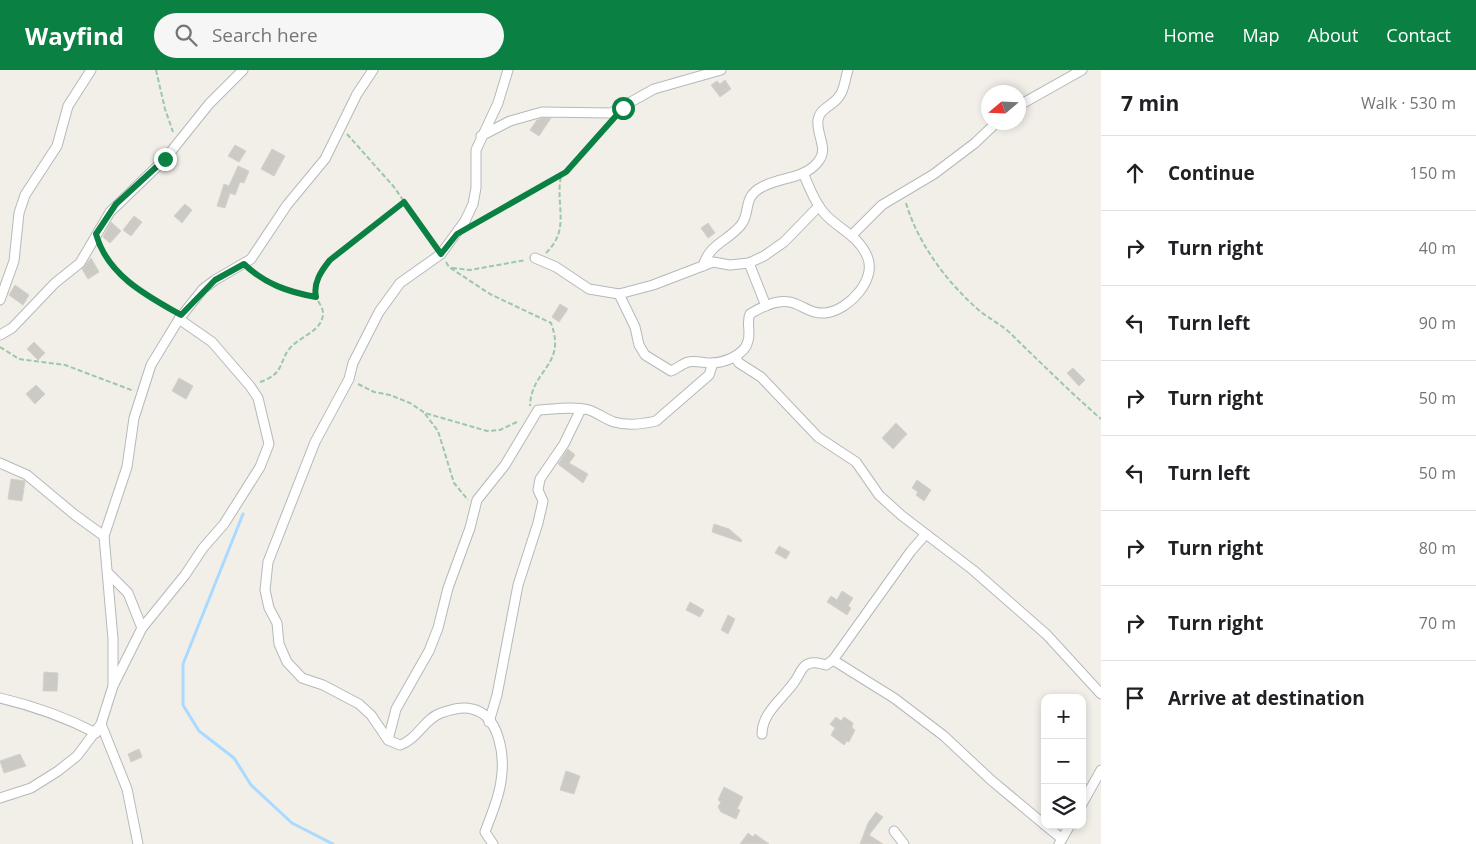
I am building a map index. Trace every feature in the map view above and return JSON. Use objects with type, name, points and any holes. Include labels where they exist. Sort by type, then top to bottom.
[{"type":"street","points":[[0,300],[14,261],[19,213],[25,195],[57,146],[68,106],[91,70]]},
{"type":"street","points":[[0,335],[12,328],[55,283],[80,263],[110,212],[145,180],[209,104],[242,70]]},
{"type":"street","points":[[113,686],[114,639],[104,536],[126,467],[130,436],[140,394],[151,365],[180,317],[215,280],[251,258],[292,199],[325,159],[357,94],[373,70]]},
{"type":"street","points":[[493,844],[485,832],[501,780],[501,749],[495,729],[484,715],[472,708],[457,709],[438,714],[407,743],[400,745],[388,740],[359,704],[302,678],[287,662],[279,644],[277,623],[269,608],[265,590],[268,562],[315,442],[349,379],[353,363],[389,296],[414,272],[441,254],[457,234],[473,204],[476,188],[476,150],[480,137],[498,103],[508,70]]},
{"type":"street","points":[[480,137],[510,121],[542,112],[611,113],[654,89],[721,70]]},
{"type":"street","points":[[703,266],[707,253],[742,224],[747,203],[751,196],[760,188],[811,170],[822,155],[823,148],[817,127],[818,118],[821,112],[839,97],[848,70]]},
{"type":"street","points":[[1026,101],[1077,71]]},
{"type":"street","points":[[852,234],[882,205],[947,164],[989,130]]},
{"type":"street","points":[[619,294],[635,327],[638,345],[645,355],[671,371],[685,363],[697,361],[712,363],[735,357],[745,348],[748,340],[747,320],[750,314],[766,306],[784,302],[795,303],[809,312],[825,313],[837,310],[865,284],[870,273],[868,257],[852,234],[833,222],[820,206],[803,173]]},
{"type":"street","points":[[535,258],[556,267],[589,289],[619,294],[653,285],[713,262],[730,265],[749,263],[764,256],[784,242],[820,206]]},
{"type":"street","points":[[749,263],[766,306]]},
{"type":"street","points":[[0,798],[31,788],[58,771],[77,756],[96,733],[113,686],[142,628],[185,575],[202,548],[224,524],[260,467],[269,444],[258,398],[250,386],[212,342],[180,317]]},
{"type":"street","points":[[735,357],[739,362],[761,377],[818,437],[856,462],[879,495],[925,535],[972,570],[1047,635],[1101,694]]},
{"type":"street","points":[[388,740],[396,710],[429,651],[438,628],[448,588],[477,500],[504,465],[538,410],[582,409],[601,414],[612,421],[645,424],[656,420],[708,375],[712,363]]},
{"type":"street","points":[[489,722],[497,695],[518,585],[543,501],[538,490],[540,479],[564,444],[582,409]]},
{"type":"street","points":[[0,463],[27,475],[75,515],[104,536]]},
{"type":"street","points":[[762,734],[762,725],[778,700],[795,682],[806,665],[813,662],[826,665],[833,660],[911,551],[925,535]]},
{"type":"street","points":[[109,574],[128,593],[142,628]]},
{"type":"street","points":[[833,660],[894,698],[944,736],[991,780],[1041,822]]},
{"type":"street","points":[[0,698],[63,717],[96,733]]},
{"type":"street","points":[[100,724],[127,790],[138,844]]},
{"type":"street","points":[[1086,797],[1101,770]]},
{"type":"street","points":[[1049,829],[1061,842],[1068,829]]},
{"type":"street","points":[[894,831],[904,844]]},
{"type":"path","points":[[156,70],[165,109],[177,139],[175,146]]},
{"type":"path","points":[[457,234],[562,175],[611,123]]},
{"type":"path","points":[[341,127],[404,202],[449,267],[490,294],[551,323],[556,348],[554,357],[530,395],[530,413],[538,410]]},
{"type":"path","points":[[449,267],[470,270],[488,268],[535,258],[546,253],[556,244],[560,234],[558,197],[562,175]]},
{"type":"path","points":[[902,193],[911,222],[929,254],[953,283],[980,312],[1006,330],[1101,419]]},
{"type":"path","points":[[250,386],[275,374],[283,365],[292,346],[316,328],[323,312],[315,292],[320,272],[330,260],[404,202]]},
{"type":"path","points":[[96,234],[107,258],[126,280],[180,317]]},
{"type":"path","points":[[244,264],[264,279],[284,290],[316,297]]},
{"type":"path","points":[[0,347],[19,360],[66,365],[140,394]]},
{"type":"path","points":[[349,379],[374,392],[390,395],[425,413],[487,431],[500,430],[523,418]]},
{"type":"path","points":[[425,413],[438,431],[454,483],[475,509]]},
{"type":"building","points":[[725,80],[731,89],[720,97],[711,85],[717,81],[720,84]]},
{"type":"building","points":[[551,118],[539,136],[530,130],[537,120]]},
{"type":"building","points":[[235,145],[246,151],[239,162],[228,156]]},
{"type":"building","points":[[272,149],[285,156],[274,176],[261,169]]},
{"type":"building","points":[[238,166],[249,171],[244,183],[240,182],[235,195],[230,193],[225,208],[217,206],[224,184],[229,186]]},
{"type":"building","points":[[185,204],[192,210],[182,223],[174,216]]},
{"type":"building","points":[[134,216],[142,222],[131,236],[123,230]]},
{"type":"building","points":[[111,222],[121,231],[110,243],[103,237]]},
{"type":"building","points":[[708,223],[715,233],[708,238],[701,228]]},
{"type":"building","points":[[91,258],[99,272],[88,279],[82,269]]},
{"type":"building","points":[[15,285],[29,295],[23,305],[9,295]]},
{"type":"building","points":[[560,304],[568,309],[559,322],[552,317]]},
{"type":"building","points":[[34,342],[45,353],[38,360],[27,349]]},
{"type":"building","points":[[1073,368],[1085,380],[1079,386],[1067,373]]},
{"type":"building","points":[[179,378],[193,386],[186,399],[172,391]]},
{"type":"building","points":[[36,385],[45,394],[35,404],[26,394]]},
{"type":"building","points":[[896,423],[907,434],[893,449],[882,438]]},
{"type":"building","points":[[568,449],[575,455],[569,463],[588,474],[583,483],[558,464]]},
{"type":"building","points":[[11,479],[25,481],[22,501],[8,499]]},
{"type":"building","points":[[917,480],[931,490],[924,501],[916,495],[918,492],[912,488]]},
{"type":"building","points":[[714,524],[729,529],[742,540],[741,542],[712,532]]},
{"type":"building","points":[[779,546],[790,552],[786,559],[775,553]]},
{"type":"building","points":[[842,591],[853,598],[848,606],[851,608],[847,615],[827,602],[831,596],[837,600]]},
{"type":"building","points":[[690,602],[704,610],[700,617],[686,610]]},
{"type":"building","points":[[728,615],[735,619],[728,634],[721,630]]},
{"type":"building","points":[[44,672],[58,673],[57,691],[43,691]]},
{"type":"building","points":[[836,717],[841,721],[844,717],[853,723],[852,728],[855,730],[849,742],[847,741],[844,745],[831,735],[835,728],[830,724]]},
{"type":"building","points":[[139,749],[142,757],[131,762],[128,754]]},
{"type":"building","points":[[20,754],[26,766],[4,773],[0,761]]},
{"type":"building","points":[[566,771],[580,776],[574,794],[560,790]]},
{"type":"building","points":[[724,787],[743,797],[737,809],[740,810],[736,819],[721,812],[718,807],[721,802],[718,800]]},
{"type":"building","points":[[876,812],[883,817],[869,835],[883,844],[860,844],[868,823]]},
{"type":"building","points":[[748,833],[753,837],[755,834],[769,844],[740,844]]},
{"type":"waterway","points":[[243,514],[183,664],[183,705],[199,731],[234,758],[251,785],[292,823],[333,844]]},
{"type":"route","points":[[165,159],[145,180],[116,204],[96,234],[98,243],[107,258],[126,280],[144,294],[181,315],[204,289],[215,280],[244,264],[252,272],[284,290],[316,297],[316,283],[320,272],[330,260],[404,202],[441,254],[457,234],[566,172],[623,108]]}]
